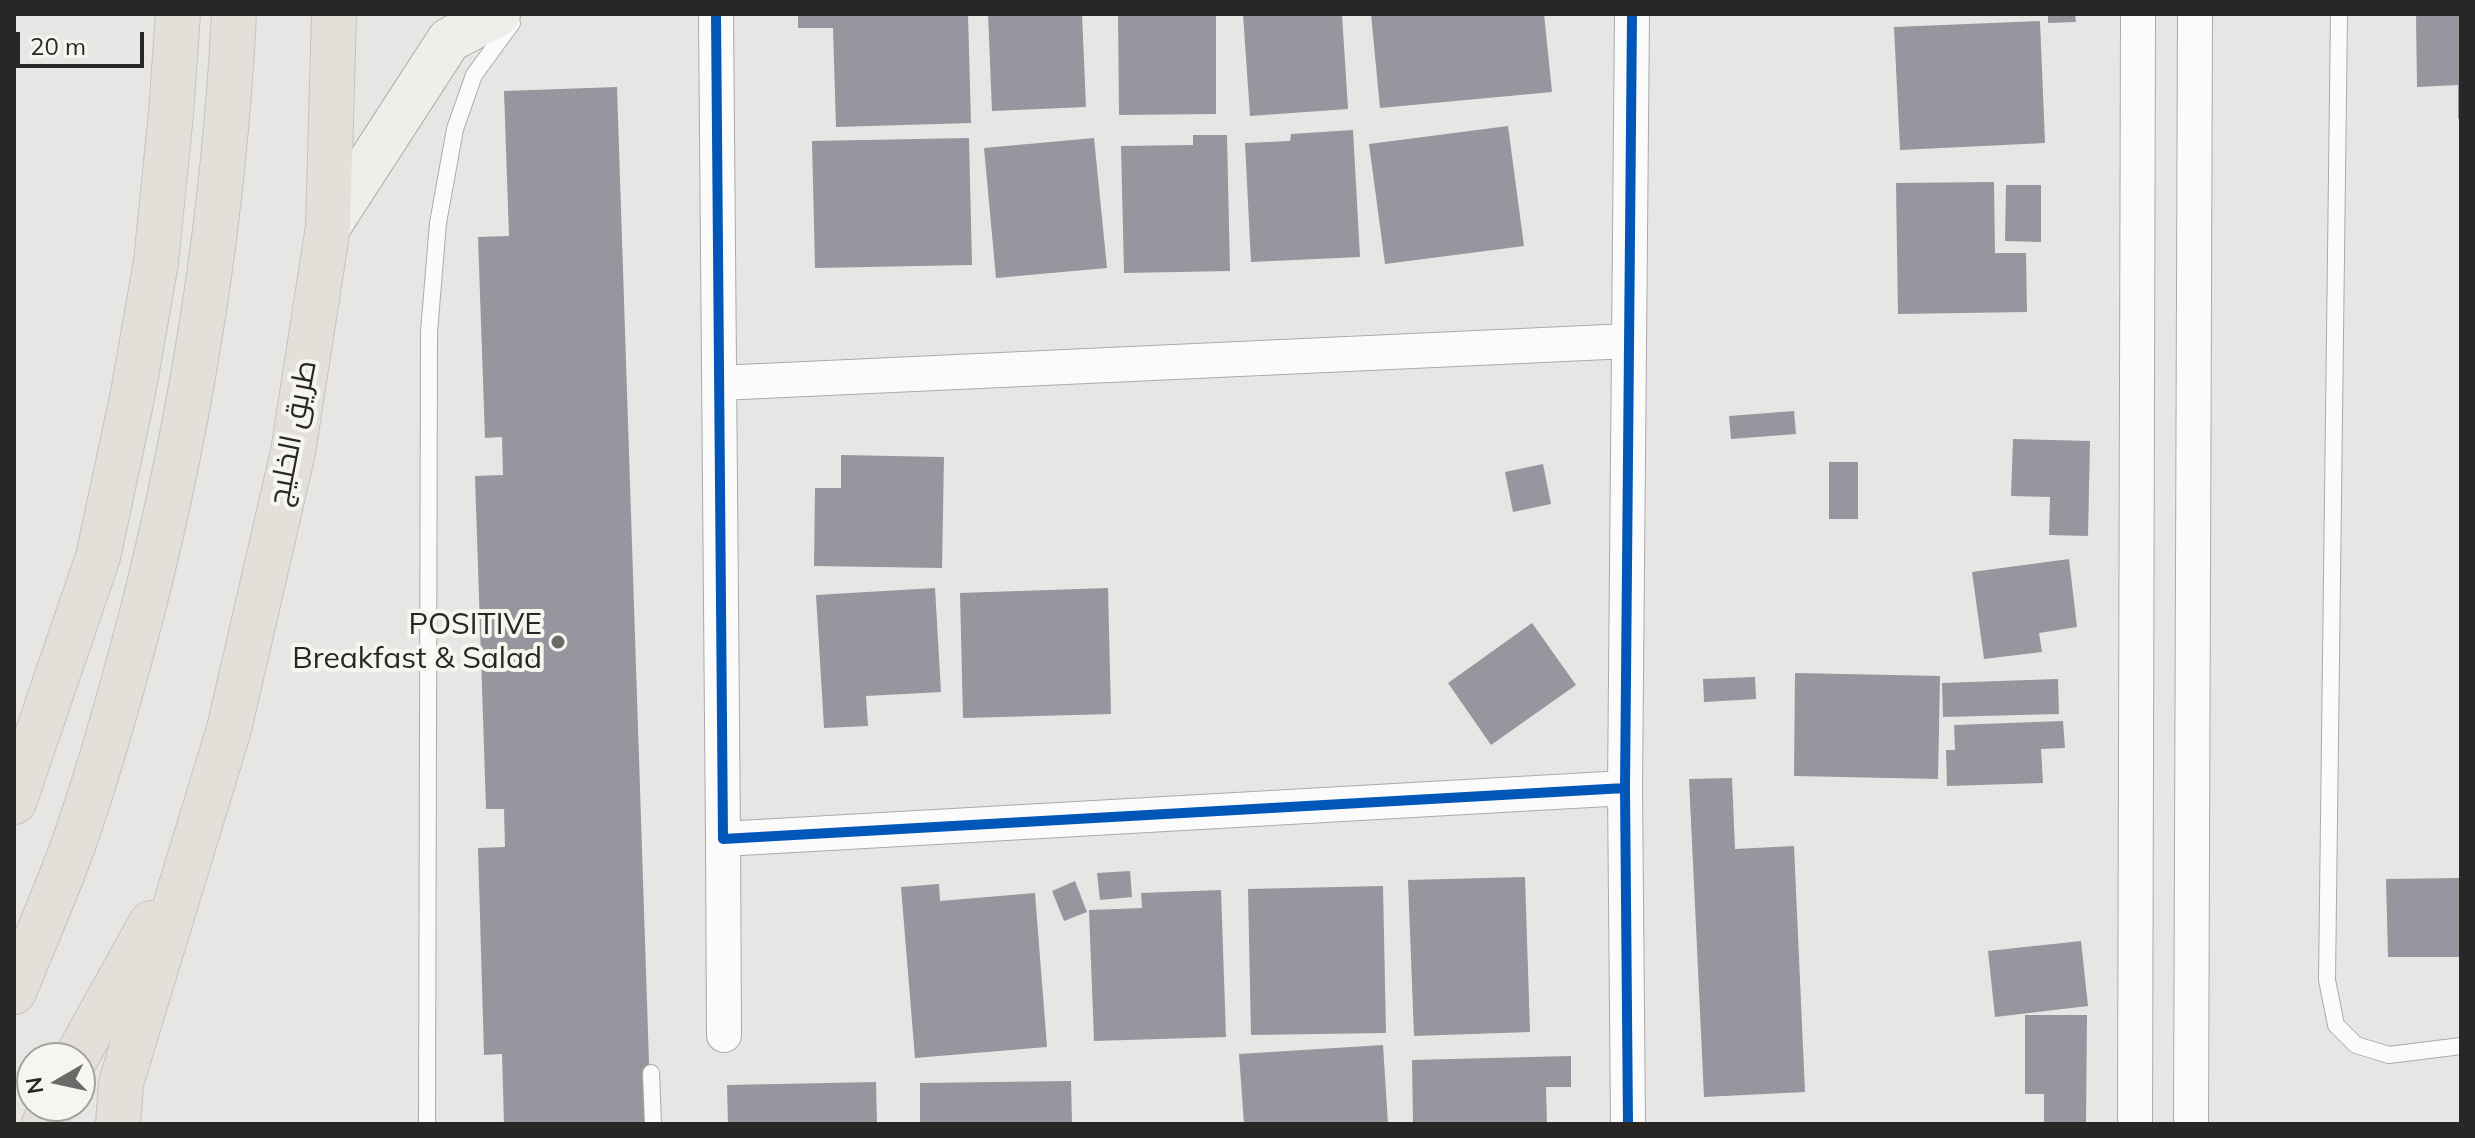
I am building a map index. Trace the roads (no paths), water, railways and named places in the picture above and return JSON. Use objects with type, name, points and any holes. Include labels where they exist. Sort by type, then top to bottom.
[{"type":"main road","points":[[14,802],[98,557],[133,393],[156,262],[178,14]]},
{"type":"main road","points":[[14,992],[75,841],[124,684],[161,538],[191,389],[218,221],[234,14]]},
{"type":"main road","name":"طريق الخليج","points":[[194,844],[229,729],[293,452],[328,227],[334,14]]},
{"type":"main road","points":[[85,1042],[194,844]]},
{"type":"main road","points":[[118,1124],[121,1083],[194,844]]},
{"type":"street","points":[[328,227],[449,40],[498,14]]},
{"type":"street","points":[[716,14],[724,1035]]},
{"type":"street","points":[[1628,1124],[1625,788],[1632,14]]},
{"type":"street","points":[[2135,1124],[2138,14]]},
{"type":"street","points":[[2191,1124],[2195,14]]},
{"type":"street","points":[[719,383],[1629,341]]},
{"type":"street","points":[[723,839],[1625,788]]},
{"type":"lane","points":[[427,1124],[429,332],[438,223],[455,129],[474,75],[518,14]]},
{"type":"lane","points":[[2339,14],[2327,980],[2336,1025],[2356,1045],[2389,1055],[2461,1046]]},
{"type":"lane","points":[[651,1073],[653,1124]]},
{"type":"place","name":"POSITIVE Breakfast & Salad","points":[[558,642]]}]
